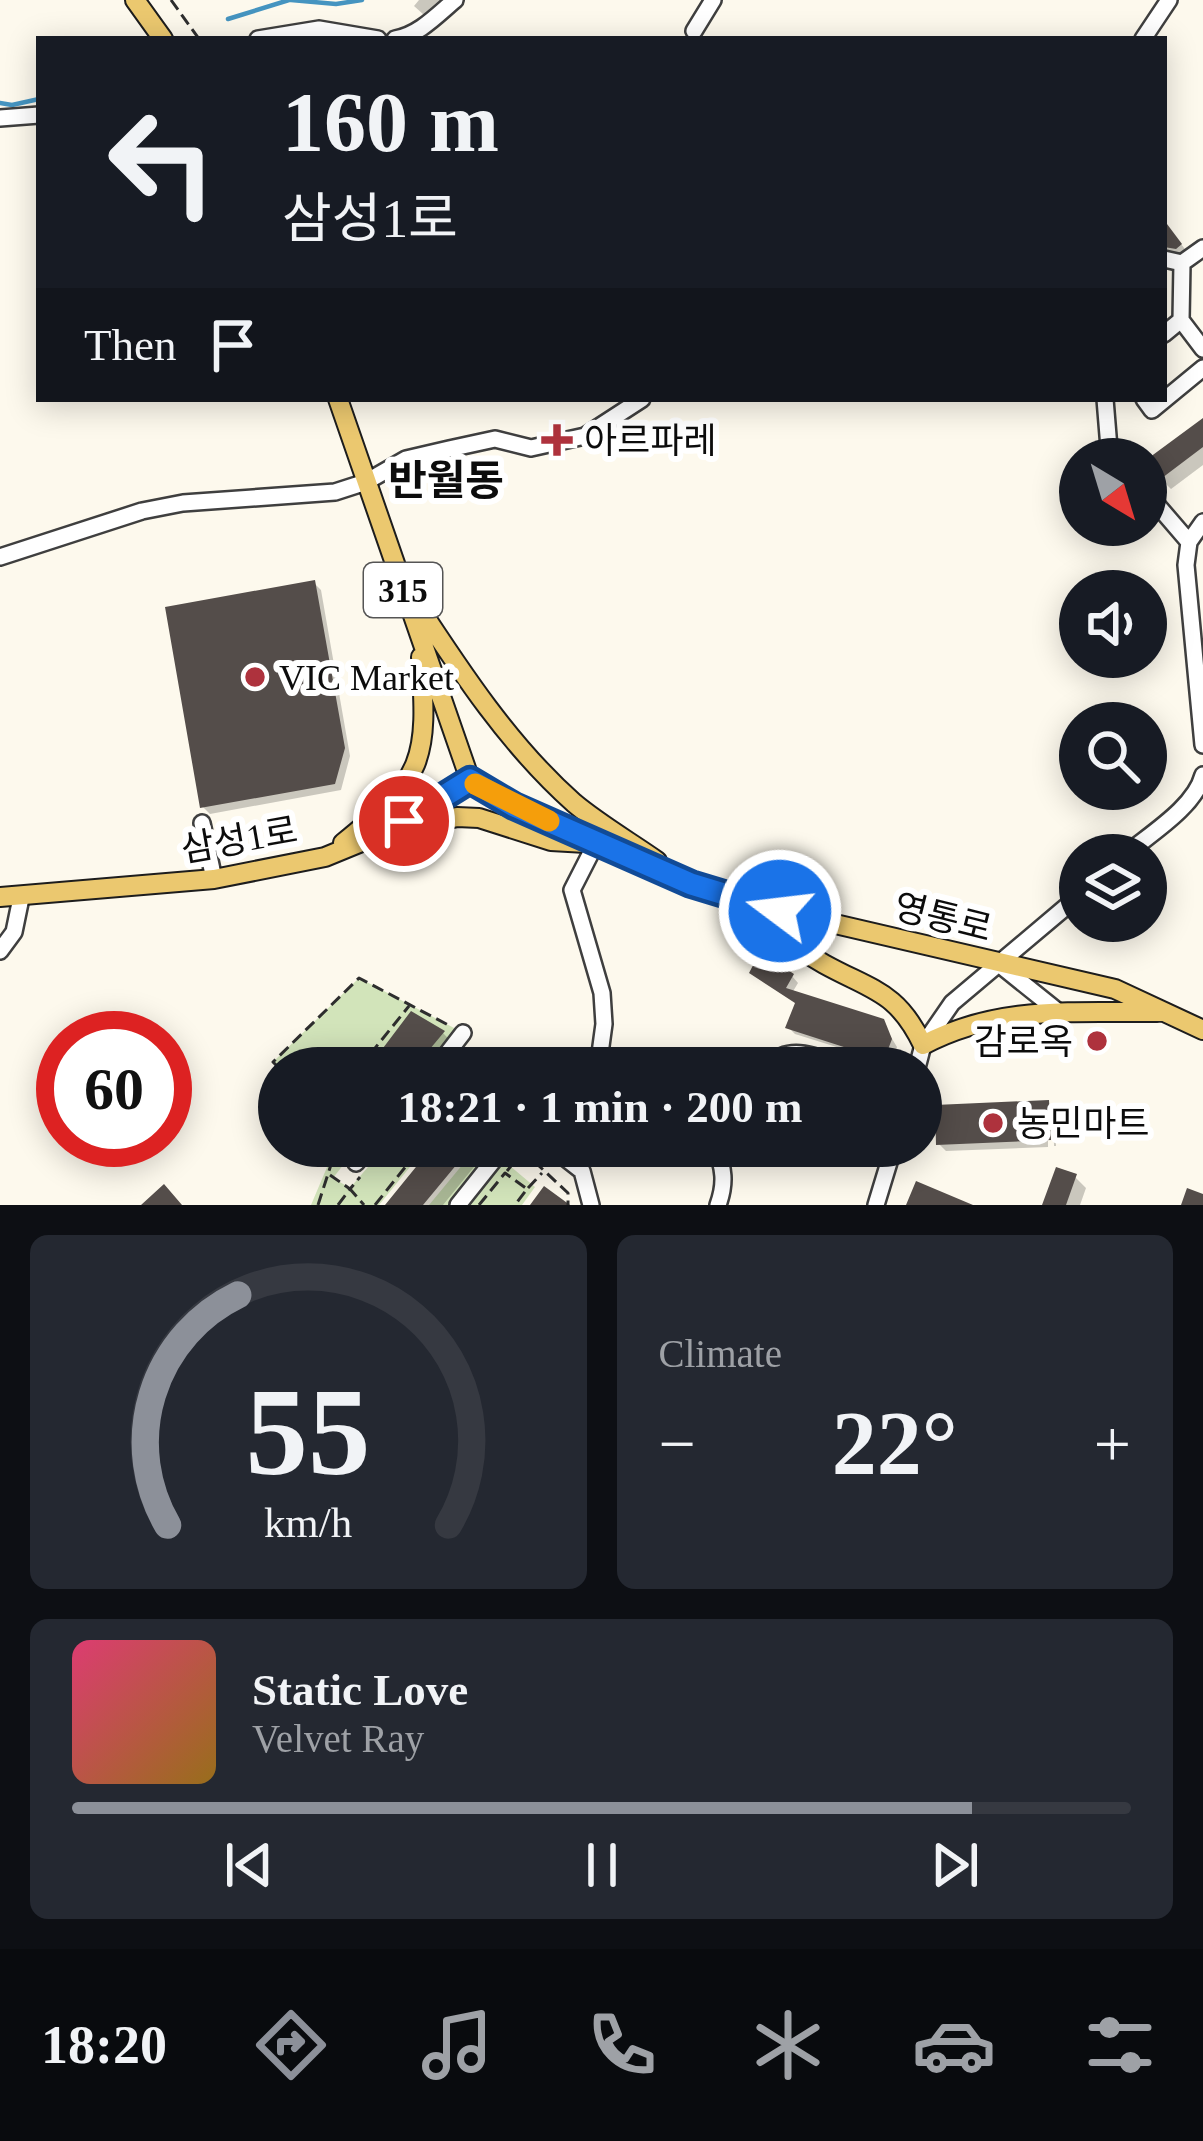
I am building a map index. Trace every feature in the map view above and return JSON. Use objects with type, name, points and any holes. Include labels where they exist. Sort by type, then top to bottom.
[{"type":"main road","points":[[135,0],[161,36]]},
{"type":"main road","name":"315","points":[[339,402],[470,780]]},
{"type":"main road","name":"315","points":[[399,577],[482,701],[529,757],[575,804],[691,884]]},
{"type":"main road","points":[[325,857],[398,796],[418,765],[426,727],[419,634]]},
{"type":"main road","name":"영통로","points":[[470,780],[491,795],[596,844],[736,901],[1115,989],[1203,1030]]},
{"type":"main road","name":"삼성1로","points":[[0,897],[214,879],[325,857],[381,834],[470,780]]},
{"type":"main road","points":[[381,834],[478,818],[551,841],[596,844]]},
{"type":"main road","points":[[736,901],[824,964],[884,994],[908,1015],[923,1045],[957,1027],[993,1017],[1168,1012]]},
{"type":"street","points":[[406,36],[455,0]]},
{"type":"street","points":[[694,31],[713,0]]},
{"type":"street","points":[[1145,36],[1168,0]]},
{"type":"street","points":[[268,36],[320,29],[361,36]]},
{"type":"street","points":[[0,118],[36,115]]},
{"type":"street","points":[[1167,260],[1182,263],[1203,248]]},
{"type":"street","points":[[1182,263],[1181,320],[1203,349]]},
{"type":"street","points":[[1167,332],[1181,320]]},
{"type":"street","points":[[1167,398],[1203,368]]},
{"type":"street","points":[[0,557],[163,507],[302,496],[366,482],[406,459],[495,439],[531,448],[585,436],[637,402]]},
{"type":"street","points":[[1105,402],[1108,438]]},
{"type":"street","points":[[1167,516],[1189,542]]},
{"type":"street","points":[[1203,522],[1189,542],[1186,565],[1203,745]]},
{"type":"street","points":[[1148,834],[1202,783]]},
{"type":"street","points":[[202,823],[214,879]]},
{"type":"street","points":[[596,844],[572,890],[602,993],[601,1047]]},
{"type":"street","points":[[0,951],[14,932],[21,898]]},
{"type":"street","points":[[923,1045],[952,1003],[1059,913]]},
{"type":"street","points":[[1000,965],[1060,1013]]},
{"type":"street","points":[[451,1047],[460,1031]]},
{"type":"street","points":[[458,1205],[488,1167]]},
{"type":"street","points":[[577,1167],[591,1205]]},
{"type":"street","points":[[718,1205],[724,1188],[723,1167]]},
{"type":"street","points":[[876,1205],[888,1167]]},
{"type":"path","points":[[171,0],[197,36]]},
{"type":"path","points":[[288,1047],[359,978],[460,1031]]},
{"type":"path","points":[[376,1047],[410,1005]]},
{"type":"path","points":[[318,1205],[330,1167]]},
{"type":"path","points":[[375,1205],[405,1167]]},
{"type":"path","points":[[479,1205],[510,1167]]},
{"type":"path","points":[[541,1167],[568,1193],[568,1205]]},
{"type":"path","points":[[515,1205],[545,1171]]},
{"type":"path","points":[[506,1173],[527,1189]]},
{"type":"path","points":[[338,1205],[350,1189],[364,1205]]},
{"type":"green space","points":[[359,978],[456,1029],[441,1047],[288,1047]]},
{"type":"green space","points":[[327,1167],[342,1167],[333,1178],[350,1188],[368,1167],[410,1167],[379,1205],[311,1205]]},
{"type":"green space","points":[[461,1167],[481,1167],[450,1205],[429,1205]]},
{"type":"green space","points":[[499,1167],[511,1167],[535,1187],[522,1205],[469,1205]]},
{"type":"building","points":[[1167,224],[1182,244],[1167,248]]},
{"type":"building","points":[[1203,418],[1203,447],[1167,474],[1167,445]]},
{"type":"building","name":"VIC Market","points":[[315,580],[345,748],[335,784],[200,808],[165,607]]},
{"type":"building","points":[[760,952],[794,974],[786,988],[884,1019],[892,1039],[889,1047],[844,1047],[785,1028],[795,1003],[749,973]]},
{"type":"building","points":[[411,1011],[445,1031],[432,1047],[384,1047]]},
{"type":"building","name":"농민마트","points":[[1049,1100],[1051,1140],[942,1145],[942,1105]]},
{"type":"building","points":[[416,1167],[455,1167],[423,1205],[385,1205]]},
{"type":"building","points":[[1056,1167],[1077,1174],[1066,1205],[1042,1205]]},
{"type":"building","points":[[916,1181],[973,1205],[906,1205]]},
{"type":"building","points":[[164,1184],[182,1205],[141,1205]]},
{"type":"building","points":[[544,1186],[570,1205],[530,1205]]},
{"type":"building","points":[[1187,1188],[1203,1194],[1203,1205],[1181,1205]]},
{"type":"waterway","points":[[228,19],[289,0]]},
{"type":"waterway","points":[[291,0],[336,4],[362,0]]},
{"type":"waterway","points":[[0,103],[36,100]]},
{"type":"slow traffic","points":[[475,784],[549,821]]},
{"type":"place","name":"아르파레","points":[[557,440]]},
{"type":"place","name":"VIC Market","points":[[255,677]]},
{"type":"place","name":"감로옥","points":[[1097,1041]]},
{"type":"place","name":"농민마트","points":[[993,1123]]},
{"type":"district","name":"반월동","points":[[446,480]]},
{"type":"route","points":[[404,821],[470,780],[491,795],[596,844],[736,901],[780,911]]}]
